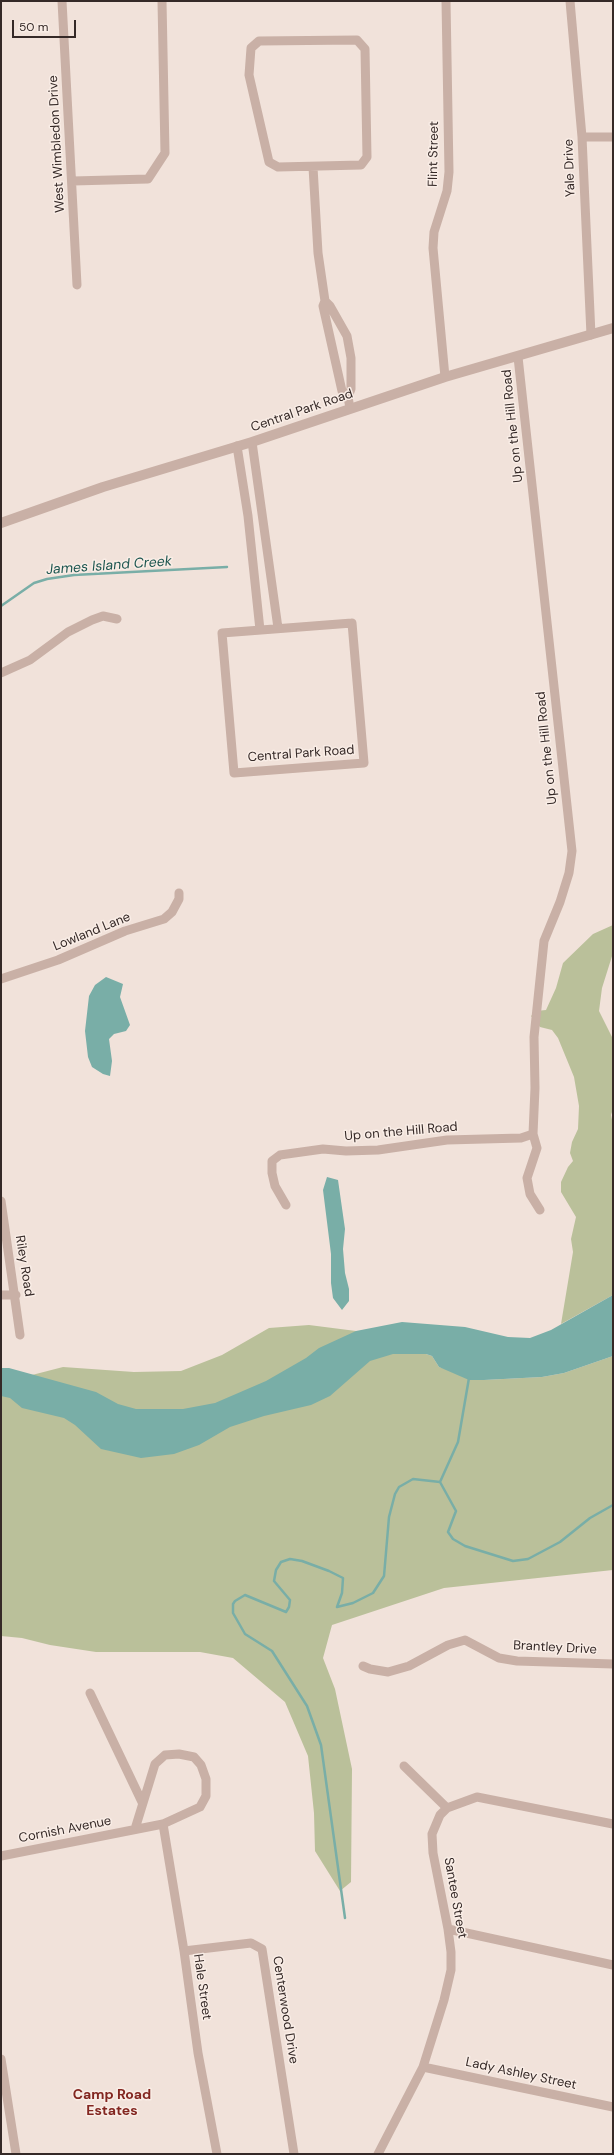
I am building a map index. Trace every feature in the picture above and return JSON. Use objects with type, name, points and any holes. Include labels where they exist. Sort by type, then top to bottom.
[{"type":"street","name":"West Wimbledon Drive","points":[[62,1],[73,181],[77,285]]},
{"type":"street","points":[[73,181],[148,178],[165,153],[162,1]]},
{"type":"street","name":"Flint Street","points":[[445,377],[433,248],[434,232],[447,191],[449,172],[446,1]]},
{"type":"street","name":"Yale Drive","points":[[570,1],[582,137],[591,335]]},
{"type":"street","points":[[357,40],[365,50],[367,157],[361,165],[313,167],[278,167],[270,162],[249,76],[251,48],[259,41],[357,40]]},
{"type":"street","points":[[582,137],[613,137]]},
{"type":"street","points":[[313,167],[318,253],[325,301],[324,306],[342,391],[348,397]]},
{"type":"street","points":[[325,301],[330,306],[347,336],[351,358],[351,389],[348,397],[350,408]]},
{"type":"street","name":"Central Park Road","points":[[1,523],[96,489],[252,442],[445,377],[613,328]]},
{"type":"street","name":"Up on the Hill Road","points":[[518,356],[572,851],[569,873],[560,902],[544,941],[534,1041],[535,1088],[533,1134],[537,1148],[527,1178],[530,1194],[540,1210]]},
{"type":"street","points":[[252,442],[278,628]]},
{"type":"street","points":[[237,446],[248,516],[260,630]]},
{"type":"street","points":[[1,673],[30,660],[68,632],[92,620],[103,616],[118,619]]},
{"type":"street","name":"Central Park Road","points":[[352,623],[364,763],[234,773],[222,633],[260,630],[352,623]]},
{"type":"street","name":"Lowland Lane","points":[[1,980],[58,960],[125,931],[164,918],[172,912],[179,899],[179,893]]},
{"type":"street","name":"Up on the Hill Road","points":[[286,1205],[275,1186],[272,1174],[272,1161],[280,1155],[323,1149],[346,1152],[378,1150],[447,1140],[521,1138],[533,1134]]},
{"type":"street","name":"Riley Road","points":[[1,1201],[16,1295],[20,1335]]},
{"type":"street","points":[[1,1295],[16,1295]]},
{"type":"street","name":"Brantley Drive","points":[[363,1666],[370,1669],[388,1672],[409,1666],[448,1645],[465,1640],[499,1658],[517,1661],[613,1664]]},
{"type":"street","points":[[90,1692],[142,1802]]},
{"type":"street","name":"Cornish Avenue","points":[[1,1856],[162,1824],[200,1807],[206,1796],[206,1779],[201,1766],[194,1757],[179,1754],[165,1755],[155,1764],[142,1802],[135,1829]]},
{"type":"street","points":[[404,1766],[447,1808],[465,1800],[477,1797],[613,1824]]},
{"type":"street","name":"Santee Street","points":[[378,2154],[423,2067],[444,2000],[451,1970],[451,1952],[448,1929],[432,1834],[440,1815],[447,1808]]},
{"type":"street","name":"Hale Street","points":[[162,1824],[184,1951],[198,2053],[217,2154]]},
{"type":"street","points":[[448,1929],[613,1965]]},
{"type":"street","name":"Centerwood Drive","points":[[184,1951],[250,1943],[262,1949],[294,2154]]},
{"type":"street","points":[[1,2059],[16,2154]]},
{"type":"street","name":"Lady Ashley Street","points":[[423,2067],[613,2107]]},
{"type":"green space","points":[[613,925],[613,953],[602,988],[599,1011],[613,1039],[613,1109],[611,1115],[613,1124],[613,1295],[561,1324],[573,1252],[571,1239],[576,1217],[561,1192],[561,1182],[568,1167],[573,1161],[570,1153],[572,1142],[578,1129],[579,1106],[574,1077],[558,1038],[552,1030],[540,1027],[531,1016],[536,1011],[546,1010],[556,988],[563,963],[593,934]]},
{"type":"green space","points":[[309,1325],[356,1331],[432,1356],[439,1367],[484,1380],[542,1377],[564,1373],[613,1356],[613,1570],[444,1588],[332,1625],[323,1658],[335,1689],[352,1769],[351,1882],[340,1891],[315,1851],[314,1813],[308,1756],[285,1702],[233,1658],[200,1652],[96,1652],[50,1645],[22,1638],[1,1636],[1,1383],[63,1367],[134,1372],[181,1371],[222,1355],[269,1328]]},
{"type":"water","points":[[106,977],[123,984],[120,997],[130,1025],[126,1031],[114,1034],[109,1039],[112,1061],[110,1076],[103,1074],[92,1067],[88,1057],[85,1031],[89,996],[95,985]]},
{"type":"water","points":[[327,1177],[338,1180],[345,1229],[343,1249],[345,1273],[349,1289],[349,1301],[342,1310],[333,1298],[331,1283],[331,1254],[323,1190]]},
{"type":"water","points":[[613,1295],[613,1356],[564,1373],[542,1377],[469,1380],[439,1367],[432,1356],[426,1354],[393,1354],[370,1361],[330,1396],[311,1405],[264,1416],[230,1427],[199,1445],[174,1454],[141,1458],[101,1449],[75,1425],[64,1418],[22,1408],[10,1398],[1,1396],[1,1368],[9,1368],[96,1392],[118,1404],[136,1409],[183,1409],[215,1403],[266,1381],[306,1358],[319,1348],[356,1331],[402,1322],[465,1327],[508,1337],[530,1338],[551,1330]]},
{"type":"waterway","name":"James Island Creek","points":[[1,606],[34,583],[47,579],[74,575],[227,567]]},
{"type":"waterway","points":[[440,1482],[458,1442],[469,1378]]},
{"type":"waterway","points":[[345,1918],[321,1745],[307,1706],[272,1651],[245,1634],[233,1613],[233,1604],[245,1595],[286,1612],[289,1607],[290,1600],[274,1581],[276,1570],[281,1562],[290,1559],[302,1561],[343,1578],[342,1593],[337,1607],[353,1603],[373,1593],[384,1576],[389,1517],[395,1494],[399,1487],[413,1479],[440,1482]]},
{"type":"waterway","points":[[440,1482],[456,1511],[448,1532],[453,1539],[465,1546],[513,1561],[528,1559],[560,1542],[590,1518],[613,1505]]},
{"type":"district","name":"Camp Road Estates","points":[[112,2104]]}]
